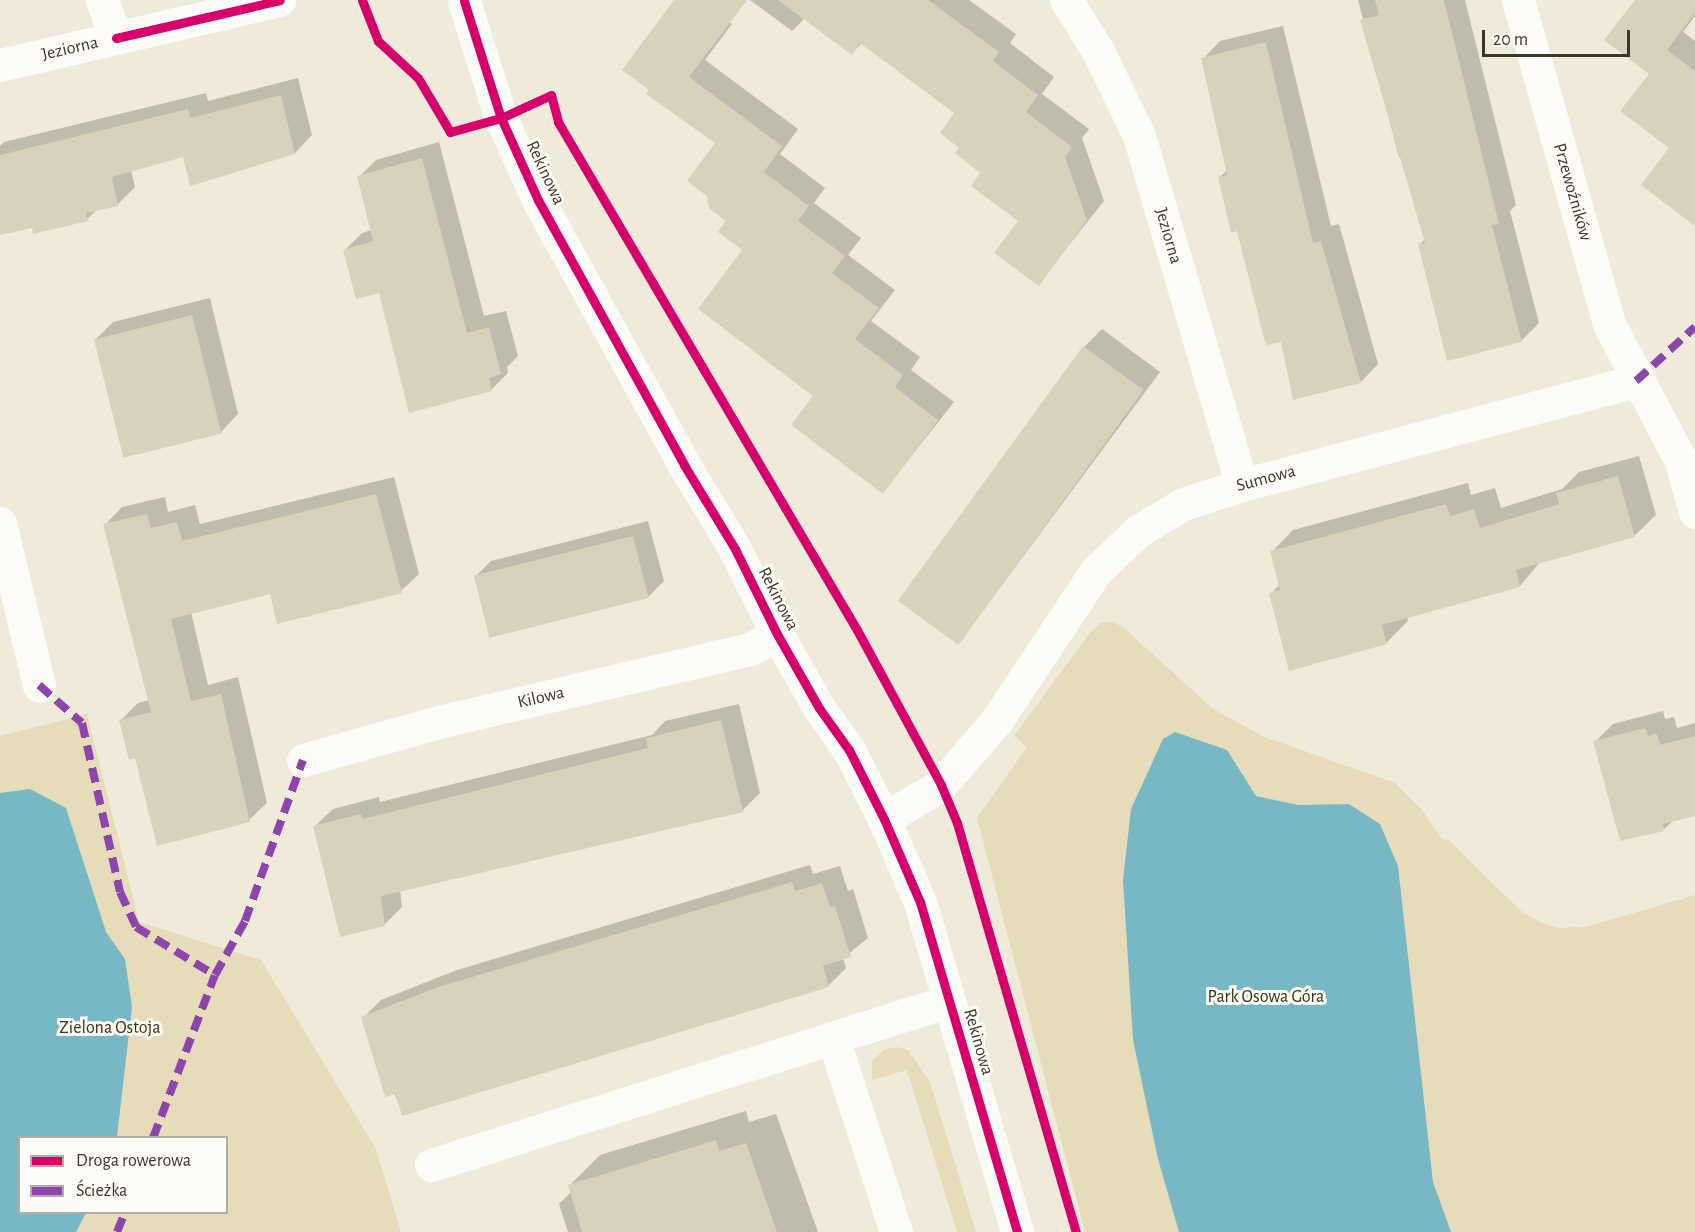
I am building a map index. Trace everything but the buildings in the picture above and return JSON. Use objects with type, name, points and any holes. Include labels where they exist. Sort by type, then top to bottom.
[{"type":"street","points":[[102,0],[116,38]]},
{"type":"street","name":"Jeziorna","points":[[0,65],[280,0]]},
{"type":"street","name":"Rekinowa","points":[[461,0],[501,118],[538,200],[684,465],[735,549],[777,634],[819,708],[849,750],[884,819],[920,902],[1017,1232]]},
{"type":"street","name":"Jeziorna","points":[[1066,0],[1098,51],[1139,136],[1242,485]]},
{"type":"street","name":"Przewoźników","points":[[1518,0],[1609,324],[1636,381]]},
{"type":"street","points":[[1636,381],[1681,461],[1695,512]]},
{"type":"street","name":"Sumowa","points":[[884,819],[941,785],[997,720],[1086,583],[1137,532],[1183,504],[1242,485],[1636,381]]},
{"type":"street","points":[[0,523],[39,685]]},
{"type":"street","name":"Kilowa","points":[[303,760],[442,721],[750,650],[777,634]]},
{"type":"street","points":[[431,1165],[949,1001]]},
{"type":"street","points":[[833,1038],[896,1232]]},
{"type":"green space","name":"Park Osowa Góra","points":[[1112,622],[1123,627],[1212,708],[1262,736],[1395,783],[1422,810],[1442,839],[1450,841],[1521,911],[1542,923],[1558,928],[1586,927],[1695,895],[1695,1232],[1085,1232],[977,818],[1027,747],[1014,736],[1089,634],[1101,623]]},
{"type":"green space","name":"Zielona Ostoja","points":[[87,714],[139,922],[261,960],[376,1149],[401,1232],[0,1232],[0,736]]},
{"type":"green space","points":[[897,1047],[908,1050],[930,1082],[976,1232],[957,1232],[907,1070],[872,1080],[872,1061],[885,1049]]},
{"type":"water","points":[[1175,732],[1227,750],[1256,796],[1298,805],[1349,804],[1380,824],[1398,866],[1433,1182],[1451,1232],[1179,1232],[1158,1159],[1133,1040],[1123,880],[1131,809],[1163,739]]},
{"type":"water","points":[[30,789],[66,808],[106,932],[125,959],[132,1007],[117,1136],[18,1136],[18,1214],[85,1214],[76,1232],[0,1232],[0,793]]},
{"type":"marked path","points":[[1636,381],[1695,327]]},
{"type":"marked path","points":[[39,685],[82,723],[120,892],[136,927],[215,975]]},
{"type":"marked path","points":[[154,1136],[215,975],[245,921],[303,760]]},
{"type":"marked path","points":[[117,1232],[124,1214]]},
{"type":"cycle path","points":[[116,38],[280,0]]},
{"type":"cycle path","points":[[362,0],[378,41],[418,78],[450,132],[501,118],[551,95],[558,122],[857,630],[941,785],[957,823],[1076,1232]]},
{"type":"cycle path","points":[[464,1],[501,118],[538,200],[684,465],[735,549],[777,634],[819,708],[849,750],[884,819],[920,902],[1017,1232]]}]
